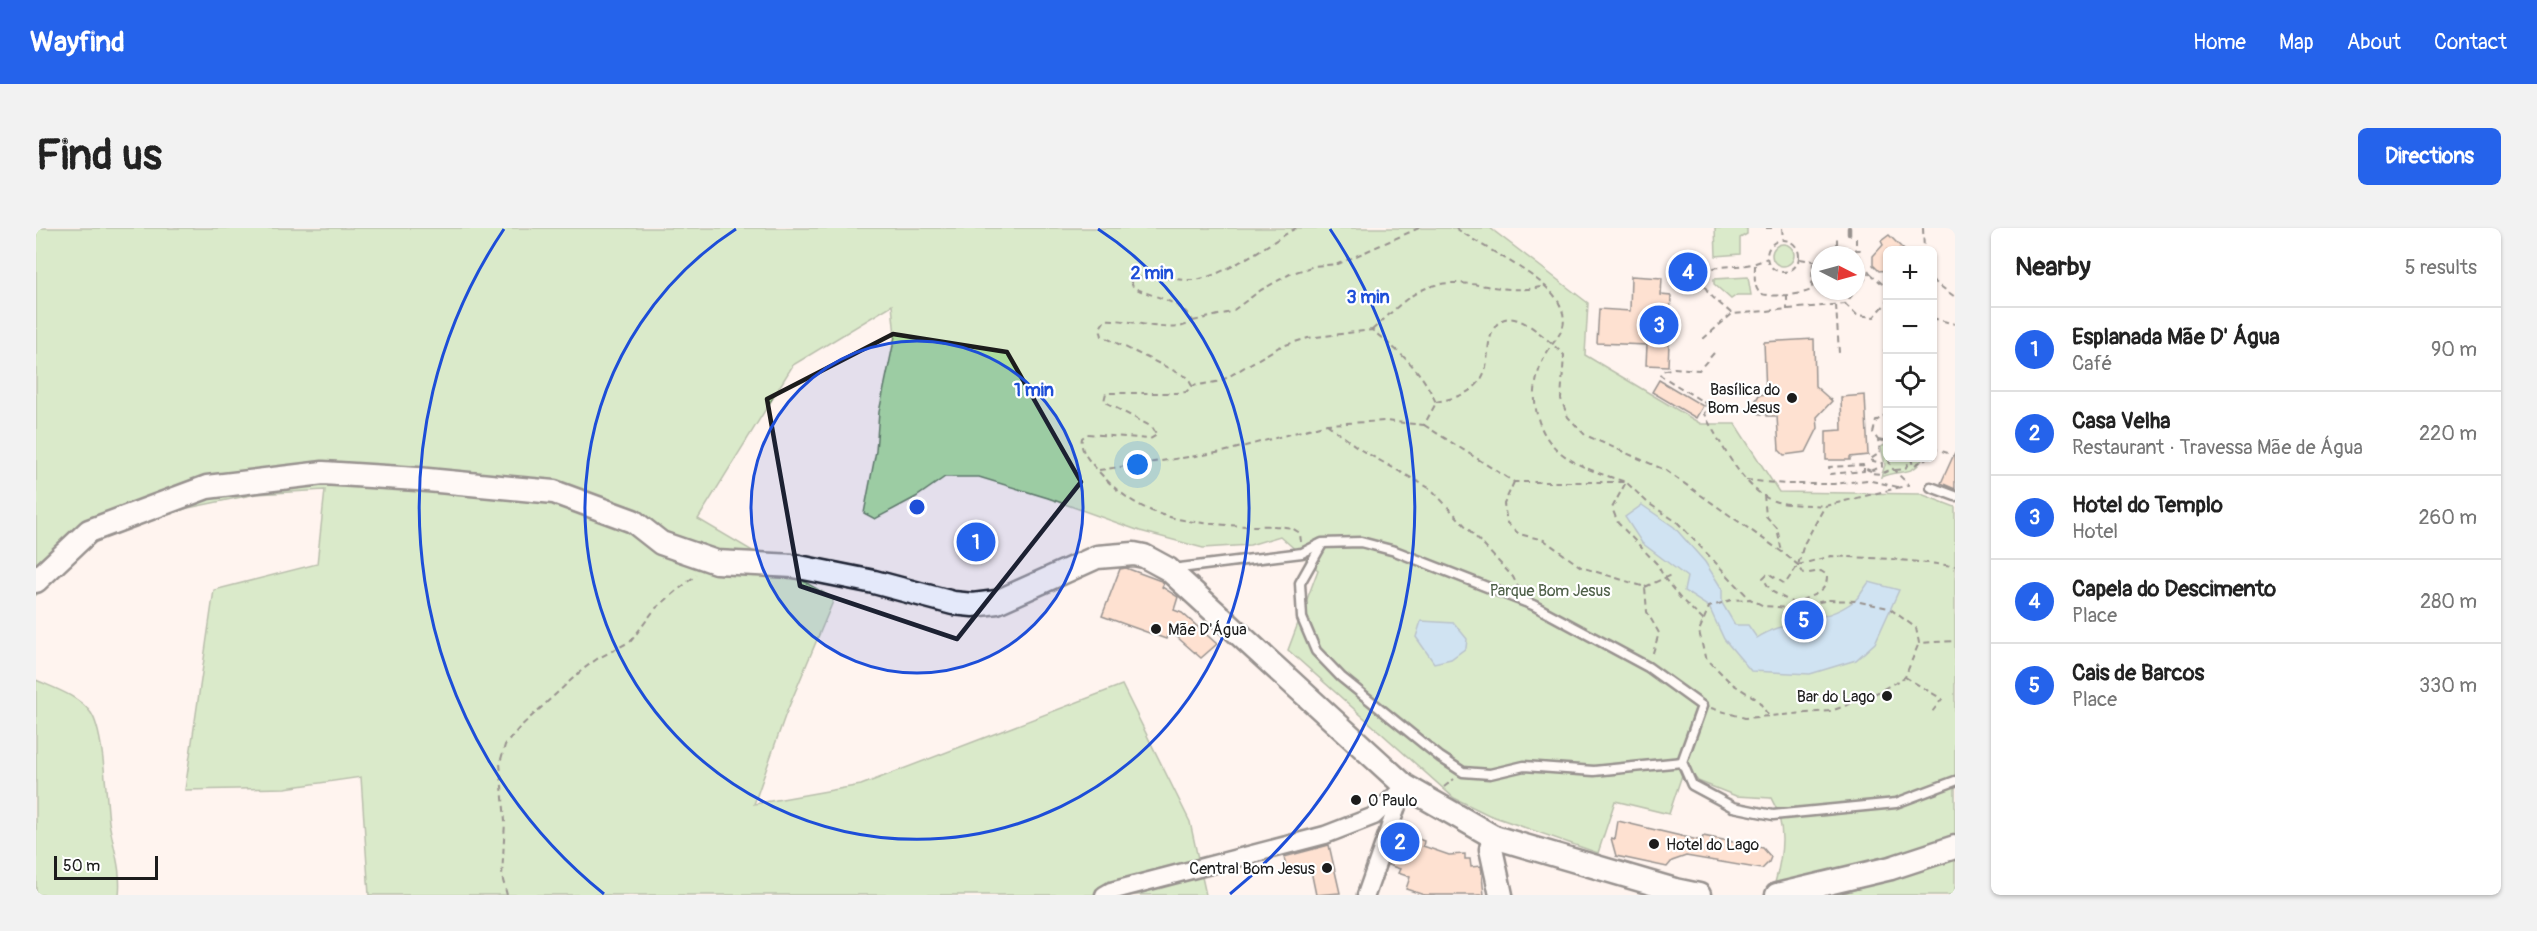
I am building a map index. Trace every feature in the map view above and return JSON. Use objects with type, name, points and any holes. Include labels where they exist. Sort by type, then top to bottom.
[{"type":"main road","points":[[36,581],[89,531],[207,487],[323,473],[554,492],[633,521],[661,543],[716,562],[794,566],[874,582],[953,603],[997,602],[1097,557],[1134,554],[1144,556],[1168,569],[1405,786],[1494,837],[1673,893],[1700,895]]},
{"type":"main road","points":[[1494,837],[1491,849],[1501,895]]},
{"type":"main road","points":[[1777,895],[1891,868],[1955,847]]},
{"type":"street","points":[[1104,895],[1164,876],[1324,835],[1374,816],[1405,786]]},
{"type":"street","points":[[1366,895],[1391,818],[1405,786]]},
{"type":"lane","points":[[1931,487],[1955,496]]},
{"type":"lane","points":[[1168,569],[1302,553],[1322,543],[1361,542],[1395,551],[1524,601],[1648,667],[1702,705],[1682,762],[1692,785],[1733,807],[1773,815],[1896,803],[1955,781]]},
{"type":"lane","points":[[1322,543],[1300,583],[1302,618],[1316,651],[1341,676],[1440,757],[1463,772],[1490,774],[1524,766],[1594,771],[1682,762]]},
{"type":"path","points":[[1193,321],[1179,306],[1133,287],[1131,282],[1144,275],[1175,281],[1200,279],[1225,269],[1296,228]]},
{"type":"path","points":[[1192,386],[1187,377],[1102,336],[1100,328],[1105,320],[1117,319],[1174,328],[1185,327],[1193,321],[1231,312],[1261,290],[1290,273],[1314,266],[1338,264],[1419,228]]},
{"type":"path","points":[[1456,228],[1545,286],[1558,300],[1564,315],[1563,331],[1545,356],[1537,375],[1534,393],[1541,431],[1554,448],[1585,469],[1626,482],[1648,503],[1677,522],[1750,598],[1764,606],[1791,608],[1829,600],[1855,601],[1889,608],[1916,628],[1919,643],[1905,677],[1869,697],[1840,708],[1745,718],[1702,705]]},
{"type":"path","points":[[1766,228],[1772,228]]},
{"type":"path","points":[[1782,228],[1783,239]]},
{"type":"path","points":[[1923,228],[1924,246]]},
{"type":"path","points":[[1837,237],[1837,246]]},
{"type":"path","points":[[1856,238],[1856,246]]},
{"type":"path","points":[[1783,239],[1796,245],[1800,259],[1793,269],[1783,272],[1772,268],[1767,252],[1773,243],[1783,239]]},
{"type":"path","points":[[1732,314],[1703,288],[1701,280],[1704,271],[1713,268],[1755,265],[1767,258]]},
{"type":"path","points":[[1800,259],[1811,262]]},
{"type":"path","points":[[1755,265],[1755,282],[1758,291],[1764,295],[1805,294],[1811,290]]},
{"type":"path","points":[[1865,269],[1883,285]]},
{"type":"path","points":[[1703,339],[1732,314],[1845,304],[1870,273]]},
{"type":"path","points":[[1287,554],[1298,551],[1300,546],[1300,533],[1292,528],[1200,523],[1160,515],[1134,504],[1116,490],[1083,452],[1082,438],[1087,435],[1150,439],[1157,435],[1152,427],[1104,401],[1106,393],[1177,393],[1186,392],[1192,386],[1221,381],[1279,347],[1308,338],[1372,330],[1405,300],[1425,288],[1448,283],[1526,289],[1545,286]]},
{"type":"path","points":[[1937,284],[1955,297]]},
{"type":"path","points":[[1786,295],[1787,310]]},
{"type":"path","points":[[1845,304],[1857,315],[1874,317],[1883,306]]},
{"type":"path","points":[[1836,305],[1839,353]]},
{"type":"path","points":[[1424,425],[1436,403],[1469,391],[1481,380],[1488,364],[1493,328],[1500,320],[1511,317],[1524,322],[1564,355],[1561,399],[1568,417],[1585,435],[1665,470],[1782,552],[1804,574],[1821,570],[1827,575],[1828,582],[1818,595],[1795,604],[1791,608]]},
{"type":"path","points":[[1937,319],[1955,324]]},
{"type":"path","points":[[1372,330],[1418,370],[1436,403]]},
{"type":"path","points":[[1714,353],[1699,370],[1674,369],[1662,371],[1660,375],[1704,403],[1706,409],[1704,414],[1736,467],[1755,490],[1773,501],[1825,506],[1909,485],[1894,469],[1891,462]]},
{"type":"path","points":[[1871,471],[1882,466],[1881,462],[1869,460],[1880,453],[1878,440],[1873,434],[1876,421],[1883,416]]},
{"type":"path","points":[[1098,471],[1223,452],[1327,424],[1385,421],[1424,425],[1514,482],[1626,482]]},
{"type":"path","points":[[1327,424],[1361,450],[1431,489],[1513,577],[1524,601]]},
{"type":"path","points":[[1878,440],[1883,441]]},
{"type":"path","points":[[1937,450],[1948,453]]},
{"type":"path","points":[[1864,468],[1864,471],[1830,474],[1830,467],[1863,465],[1874,474],[1881,474],[1894,469],[1900,471],[1908,467],[1909,462]]},
{"type":"path","points":[[1746,480],[1785,484],[1834,484],[1867,480],[1900,488]]},
{"type":"path","points":[[1514,482],[1504,504],[1507,523],[1520,534],[1544,540],[1581,567],[1645,587],[1673,574]]},
{"type":"path","points":[[1626,482],[1612,508],[1618,523],[1657,564],[1665,579],[1703,620]]},
{"type":"path","points":[[1764,495],[1766,516],[1777,528],[1782,552]]},
{"type":"path","points":[[1795,604],[1771,591],[1763,578],[1768,573],[1785,584],[1797,565],[1804,544],[1825,506]]},
{"type":"path","points":[[1797,565],[1831,556],[1891,559],[1955,566]]},
{"type":"path","points":[[507,895],[502,877],[505,821],[500,763],[505,745],[520,727],[582,670],[597,659],[631,641],[655,609],[716,562]]},
{"type":"path","points":[[1645,587],[1647,612],[1659,633],[1648,667]]},
{"type":"path","points":[[1750,598],[1709,607],[1699,631],[1705,657],[1731,682],[1758,700],[1768,715]]},
{"type":"path","points":[[1919,643],[1955,641]]},
{"type":"path","points":[[1905,677],[1942,699],[1932,712]]},
{"type":"path","points":[[1429,799],[1463,772]]},
{"type":"highlighted area","points":[[893,334],[1007,352],[1081,482],[957,639],[800,586],[767,399]]},
{"type":"green space","name":"Parque Bom Jesus","points":[[36,228],[1490,228],[1588,303],[1585,355],[1701,424],[1735,424],[1779,492],[1921,494],[1955,507],[1955,835],[1866,863],[1775,883],[1782,839],[1780,818],[1771,798],[1736,796],[1698,781],[1685,766],[1669,814],[1615,801],[1598,853],[1489,815],[1454,798],[1288,650],[1318,570],[1280,536],[1250,545],[1203,548],[1140,531],[1048,498],[979,477],[945,477],[916,497],[875,519],[864,513],[876,451],[879,412],[895,336],[892,305],[793,365],[698,519],[834,599],[785,716],[754,804],[861,785],[1122,685],[1190,822],[1206,895],[369,895],[361,777],[285,788],[185,790],[214,590],[317,564],[325,490],[256,494],[188,508],[101,537],[36,595]]},
{"type":"green space","points":[[1715,228],[1747,228],[1747,234],[1740,238],[1740,254],[1716,256]]},
{"type":"green space","points":[[1783,244],[1791,247],[1794,255],[1791,263],[1783,266],[1775,263],[1772,255],[1775,247]]},
{"type":"green space","points":[[1748,277],[1751,295],[1737,295],[1731,299],[1714,284],[1714,279]]},
{"type":"green space","points":[[1884,462],[1920,462],[1910,470],[1881,477]]},
{"type":"green space","points":[[36,680],[80,702],[91,713],[95,722],[102,749],[109,822],[118,868],[119,895],[36,895]]},
{"type":"green space","points":[[1955,860],[1955,895],[1835,895],[1844,893]]},
{"type":"water","points":[[1642,505],[1674,527],[1705,562],[1722,589],[1722,603],[1735,625],[1748,625],[1757,638],[1780,627],[1843,608],[1860,595],[1869,582],[1899,590],[1875,643],[1856,660],[1810,674],[1751,671],[1724,639],[1709,607],[1684,591],[1687,577],[1642,543],[1625,517]]},
{"type":"water","points":[[1421,621],[1454,623],[1467,639],[1466,648],[1451,659],[1434,663],[1416,637]]},
{"type":"building","points":[[1889,235],[1900,246],[1883,246],[1883,270],[1879,271],[1873,265],[1873,256],[1883,245],[1881,241]]},
{"type":"building","points":[[1688,261],[1695,264],[1698,271],[1695,278],[1688,281],[1681,278],[1678,271],[1681,264]]},
{"type":"building","points":[[1631,276],[1662,278],[1661,295],[1671,296],[1668,366],[1646,365],[1647,345],[1597,343],[1599,309],[1630,311]]},
{"type":"building","name":"Basílica do Bom Jesus","points":[[1814,339],[1815,386],[1832,401],[1817,417],[1818,428],[1806,452],[1784,455],[1779,450],[1777,416],[1760,414],[1756,410],[1756,400],[1759,395],[1766,394],[1764,342]]},
{"type":"building","points":[[1659,380],[1703,406],[1696,418],[1652,392]]},
{"type":"building","points":[[1865,395],[1868,455],[1850,457],[1850,460],[1826,460],[1826,431],[1842,430],[1841,397]]},
{"type":"building","points":[[1955,452],[1955,489],[1941,483]]},
{"type":"building","points":[[1126,568],[1164,583],[1162,587],[1178,597],[1174,610],[1182,613],[1217,644],[1201,658],[1169,630],[1166,639],[1102,616],[1120,569]]},
{"type":"building","points":[[1618,821],[1702,841],[1703,836],[1763,848],[1771,857],[1762,869],[1686,856],[1672,861],[1667,867],[1616,856],[1611,838],[1615,839]]},
{"type":"building","points":[[1399,832],[1424,841],[1423,846],[1449,855],[1465,854],[1465,859],[1470,859],[1471,867],[1481,866],[1484,895],[1424,895],[1406,889],[1410,877],[1398,873],[1400,869],[1388,865]]},
{"type":"building","points":[[1329,845],[1340,893],[1316,895],[1310,866],[1287,871],[1284,857]]},
{"type":"railway","points":[[1849,228],[1849,234]]},
{"type":"place","name":"Capela do Descimento","points":[[1688,272]]},
{"type":"place","name":"Hotel do Templo","points":[[1659,325]]},
{"type":"place","name":"Basílica do Bom Jesus","points":[[1792,398]]},
{"type":"place","name":"Esplanada Mãe D' Água","points":[[976,542]]},
{"type":"place","name":"Cais de Barcos","points":[[1804,620]]},
{"type":"place","name":"Mãe D'Água","points":[[1156,629]]},
{"type":"place","name":"Bar do Lago","points":[[1887,696]]},
{"type":"place","name":"O Paulo","points":[[1356,800]]},
{"type":"place","name":"Casa Velha","points":[[1400,842]]},
{"type":"place","name":"Hotel do Lago","points":[[1654,844]]},
{"type":"place","name":"Central Bom Jesus","points":[[1327,868]]}]
